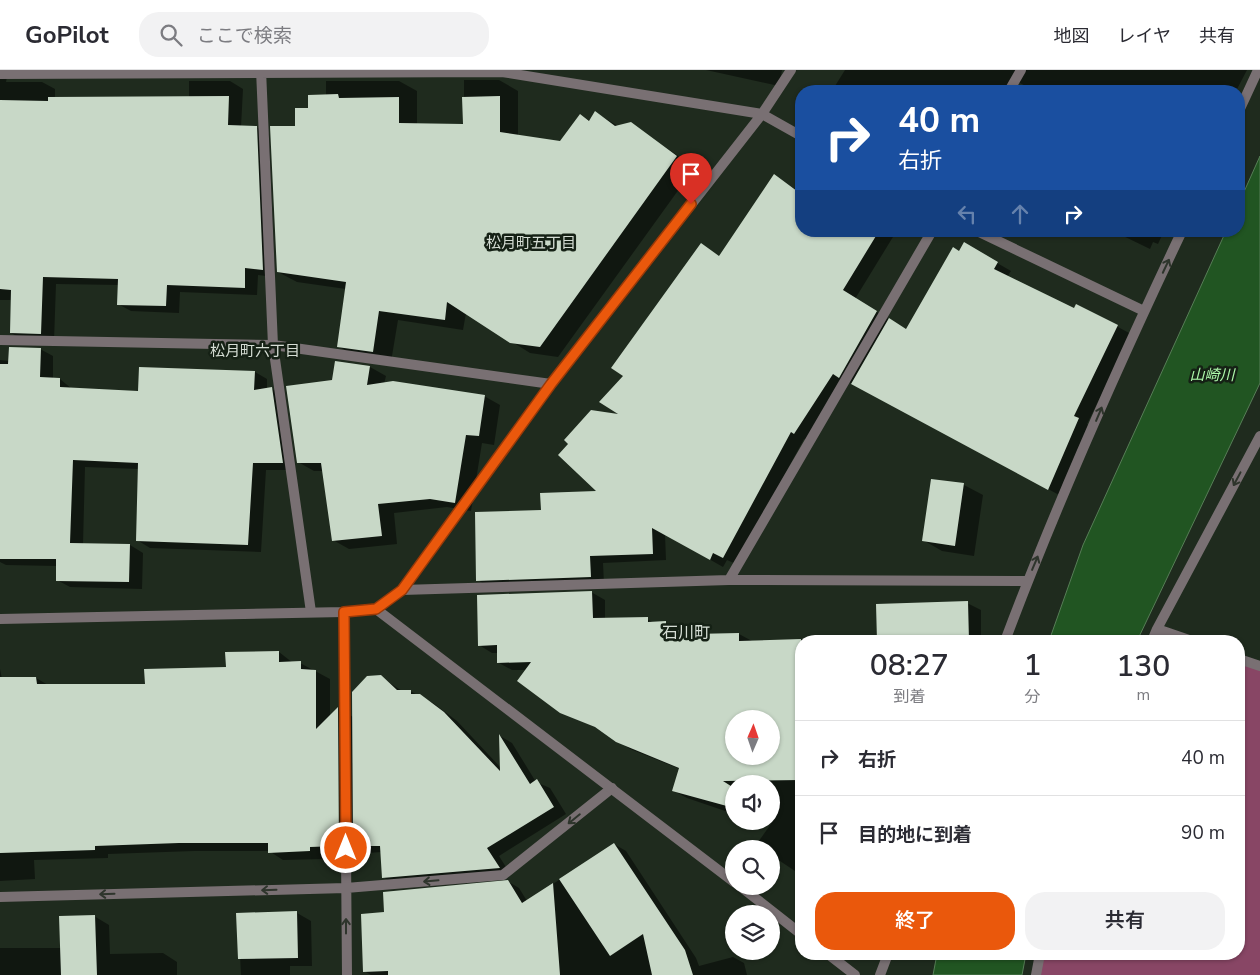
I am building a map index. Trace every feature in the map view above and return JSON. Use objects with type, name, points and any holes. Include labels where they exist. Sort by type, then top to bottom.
[{"type":"street","points":[[0,619],[344,612],[376,609],[402,590],[551,384],[762,114],[792,70]]},
{"type":"street","points":[[1012,85],[1021,70]]},
{"type":"street","points":[[1245,98],[1258,70]]},
{"type":"street","points":[[261,72],[273,345],[311,612]]},
{"type":"street","points":[[0,74],[502,72],[762,114],[795,133]]},
{"type":"street","points":[[729,580],[929,237]]},
{"type":"street","points":[[990,237],[1144,311]]},
{"type":"street","points":[[1006,635],[1027,582],[1144,311],[1179,237]]},
{"type":"street","points":[[0,340],[273,345],[551,384]]},
{"type":"street","points":[[1154,635],[1260,436]]},
{"type":"street","points":[[402,590],[729,580],[1027,582]]},
{"type":"street","points":[[376,609],[725,875]]},
{"type":"street","points":[[344,612],[347,975]]},
{"type":"street","points":[[1157,629],[1174,635]]},
{"type":"street","points":[[1245,660],[1260,666]]},
{"type":"street","points":[[0,897],[346,888],[503,875],[612,788]]},
{"type":"street","points":[[751,895],[795,929]]},
{"type":"street","points":[[836,960],[855,975]]},
{"type":"street","points":[[880,975],[886,960]]},
{"type":"street","points":[[1036,975],[1039,960]]},
{"type":"shaded area","points":[[1245,661],[1260,666],[1260,975],[1036,975],[1039,960],[1245,960]]},
{"type":"water","name":"山崎川","points":[[1260,156],[1260,383],[1140,635],[1051,635],[1083,545],[1223,237],[1245,237],[1245,190]]},
{"type":"water","points":[[936,960],[1025,960],[1022,975],[933,975]]},
{"type":"building","points":[[338,94],[339,98],[399,97],[399,123],[463,124],[462,97],[500,96],[500,132],[560,141],[580,114],[589,121],[595,111],[615,126],[631,122],[677,156],[540,347],[510,343],[447,302],[445,320],[379,311],[373,352],[337,347],[346,282],[277,272],[270,126],[295,126],[295,108],[308,108],[308,95]]},
{"type":"building","points":[[229,96],[228,125],[257,126],[263,270],[245,268],[245,288],[167,285],[166,306],[117,305],[118,279],[43,277],[41,334],[10,333],[11,290],[0,289],[0,100],[48,101],[48,97]]},
{"type":"building","points":[[774,174],[795,190],[795,237],[875,237],[843,290],[877,311],[839,378],[833,374],[794,434],[791,432],[723,558],[713,553],[710,560],[652,528],[653,554],[590,556],[591,577],[476,581],[475,512],[541,510],[540,493],[596,491],[558,455],[568,444],[564,440],[591,410],[618,414],[599,402],[623,376],[611,368],[701,243],[719,256]]},
{"type":"building","points":[[964,242],[998,262],[994,269],[1074,308],[1076,304],[1118,325],[1074,416],[1079,418],[1048,490],[851,384],[889,318],[906,329],[953,247],[959,251]]},
{"type":"building","points":[[9,347],[41,348],[40,377],[60,378],[60,387],[138,391],[139,367],[255,371],[254,390],[272,387],[283,463],[253,463],[248,545],[136,541],[138,463],[73,460],[70,543],[130,544],[129,582],[56,581],[56,559],[0,559],[0,364],[8,364]]},
{"type":"building","points":[[335,361],[370,366],[367,385],[393,381],[485,395],[479,436],[466,435],[455,503],[430,499],[378,504],[382,536],[332,541],[321,463],[297,463],[286,386],[332,380]]},
{"type":"building","points":[[931,479],[964,483],[955,546],[922,541]]},
{"type":"building","points":[[592,591],[593,618],[648,617],[648,622],[666,621],[666,630],[693,630],[693,634],[739,633],[739,641],[795,639],[795,780],[780,780],[780,775],[725,775],[725,781],[723,781],[725,782],[725,806],[672,791],[679,768],[616,742],[595,727],[560,713],[517,681],[531,662],[497,663],[497,645],[478,646],[477,595]]},
{"type":"building","points":[[968,601],[969,635],[877,635],[876,604]]},
{"type":"building","points":[[279,651],[279,662],[301,661],[301,669],[316,670],[316,729],[338,707],[339,846],[310,847],[310,851],[268,853],[268,843],[179,843],[95,846],[95,850],[0,853],[0,677],[36,677],[37,684],[145,684],[144,669],[226,667],[225,652]]},
{"type":"building","points":[[381,675],[397,690],[411,690],[411,694],[420,694],[444,712],[500,771],[499,734],[530,784],[537,779],[554,807],[487,848],[500,868],[382,878],[380,846],[353,846],[352,692],[367,676]]},
{"type":"building","points":[[614,843],[685,950],[693,975],[652,975],[643,934],[610,956],[559,879]]},
{"type":"building","points":[[508,880],[522,903],[553,883],[560,975],[388,975],[388,971],[363,972],[361,914],[384,912],[383,892]]},
{"type":"building","points":[[297,911],[298,958],[238,959],[236,913]]},
{"type":"building","points":[[95,915],[97,975],[61,975],[59,916]]},
{"type":"district","name":"松月町五丁目","points":[[531,243]]},
{"type":"district","name":"松月町六丁目","points":[[255,351]]},
{"type":"district","name":"石川町","points":[[686,633]]},
{"type":"route","points":[[346,848],[344,612],[376,609],[402,590],[551,384],[691,204]]}]
